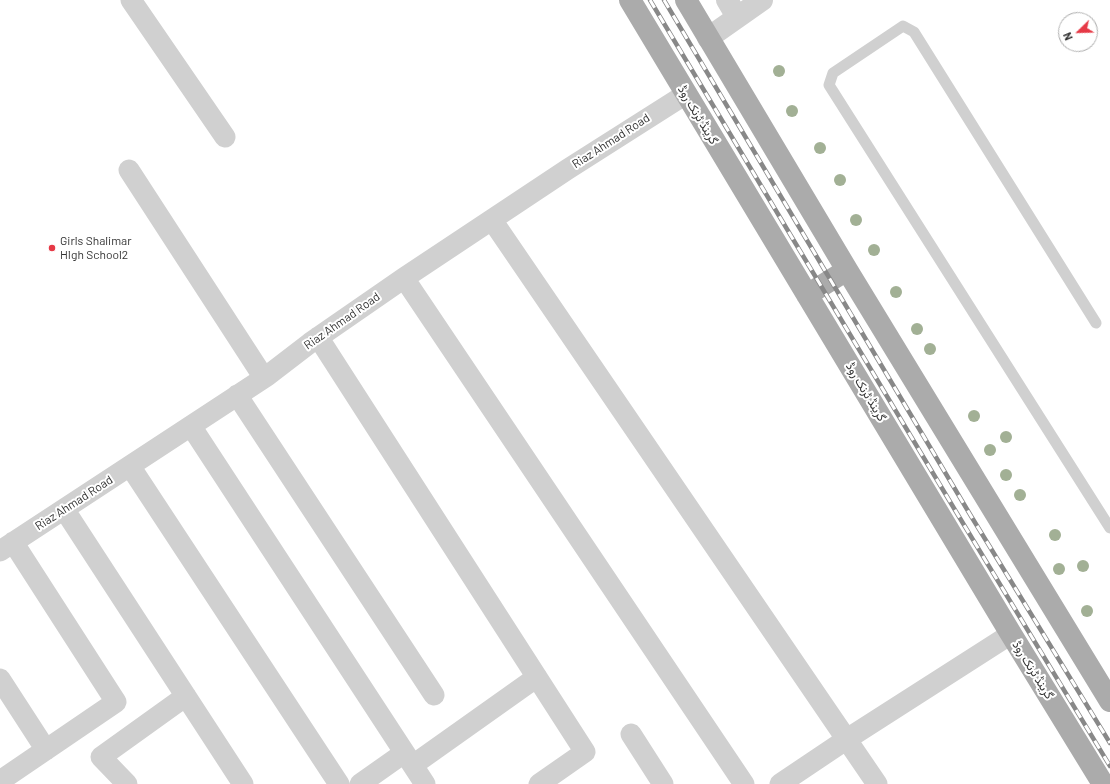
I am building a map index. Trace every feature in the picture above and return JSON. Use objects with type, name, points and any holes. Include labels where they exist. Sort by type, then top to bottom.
[{"type":"main road","name":"گرینڈ ٹرنک روڈ","points":[[630,0],[1011,634],[1103,784]]},
{"type":"main road","points":[[686,0],[847,270],[1110,701]]},
{"type":"main road","points":[[807,295],[847,270]]},
{"type":"street","points":[[131,0],[225,138]]},
{"type":"street","points":[[708,38],[732,9],[762,0]]},
{"type":"street","name":"Riaz Ahmad Road","points":[[7,547],[264,378],[318,337],[404,278],[568,169],[686,94]]},
{"type":"street","points":[[130,170],[264,378]]},
{"type":"street","points":[[492,220],[877,784]]},
{"type":"street","points":[[404,278],[744,784]]},
{"type":"street","points":[[318,337],[585,752],[546,782]]},
{"type":"street","points":[[237,395],[434,695]]},
{"type":"street","points":[[191,426],[425,784]]},
{"type":"street","points":[[130,466],[339,784]]},
{"type":"street","points":[[64,509],[243,784]]},
{"type":"street","points":[[0,781],[116,702],[7,547]]},
{"type":"street","points":[[780,784],[847,739],[1011,634]]},
{"type":"street","points":[[360,784],[408,759],[537,677]]},
{"type":"street","points":[[0,679],[7,705],[46,750]]},
{"type":"street","points":[[127,784],[101,757],[186,696]]},
{"type":"street","points":[[631,734],[663,784]]},
{"type":"lane","points":[[1096,323],[914,32],[903,26],[832,72],[829,85],[1110,528]]},
{"type":"railway","points":[[650,0],[1110,766]]},
{"type":"railway","points":[[664,0],[971,516],[1110,743]]},
{"type":"place","name":"Girls Shalimar HIgh School2","points":[[52,248]]}]
